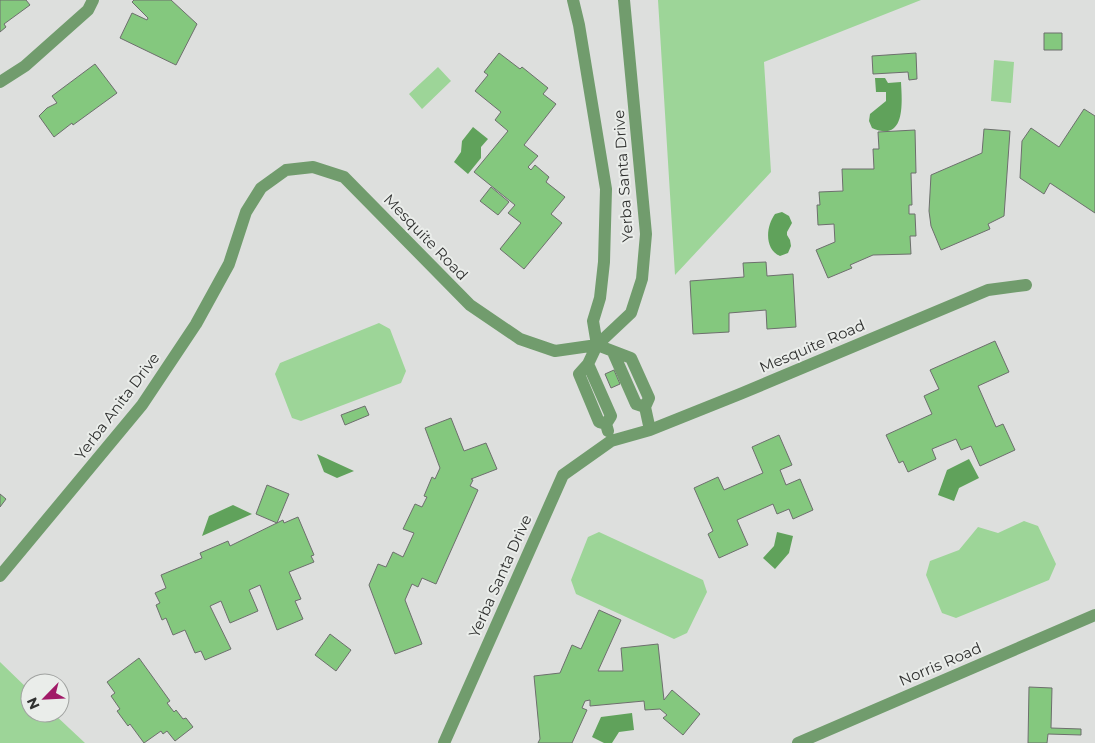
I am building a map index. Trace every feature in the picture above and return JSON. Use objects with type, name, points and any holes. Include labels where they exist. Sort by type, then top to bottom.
[{"type":"street","points":[[0,82],[25,66],[88,10],[93,0]]},
{"type":"street","name":"Yerba Santa Drive","points":[[574,0],[606,189],[604,262],[600,298],[593,321],[597,345]]},
{"type":"street","name":"Yerba Santa Drive","points":[[597,345],[631,313],[642,279],[646,234],[624,0]]},
{"type":"street","name":"Mesquite Road","points":[[246,212],[261,188],[286,170],[313,166],[344,178],[470,305],[520,339],[555,351],[597,345]]},
{"type":"street","name":"Yerba Anita Drive","points":[[0,576],[142,404],[196,324],[229,264],[246,212]]},
{"type":"street","name":"Mesquite Road","points":[[611,441],[650,430],[740,394],[988,290],[1026,284]]},
{"type":"street","points":[[611,441],[606,424],[598,422],[579,374],[588,364],[597,345],[613,352],[636,404],[644,407],[650,430]]},
{"type":"street","name":"Yerba Santa Drive","points":[[444,743],[563,475],[611,441]]},
{"type":"street","name":"Norris Road","points":[[798,743],[1095,615]]},
{"type":"shaded area","points":[[658,0],[921,0],[764,62],[771,172],[675,275]]},
{"type":"shaded area","points":[[994,60],[1014,62],[1011,103],[991,101]]},
{"type":"shaded area","points":[[438,67],[451,81],[422,109],[409,94]]},
{"type":"shaded area","points":[[875,78],[885,78],[888,83],[901,82],[900,118],[891,130],[883,131],[872,128],[869,121],[870,114],[886,101],[886,92],[876,92]]},
{"type":"shaded area","points":[[473,127],[488,139],[481,147],[481,158],[468,174],[454,162],[461,152],[462,141]]},
{"type":"shaded area","points":[[782,212],[789,216],[792,223],[787,232],[791,246],[788,253],[780,256],[771,248],[768,231],[775,214]]},
{"type":"shaded area","points":[[379,323],[390,329],[406,371],[401,383],[301,421],[292,418],[275,374],[280,363]]},
{"type":"shaded area","points":[[317,454],[354,471],[337,478],[324,472]]},
{"type":"shaded area","points":[[969,459],[979,478],[959,488],[954,501],[938,495],[947,470]]},
{"type":"shaded area","points":[[233,505],[252,514],[202,536],[209,516]]},
{"type":"shaded area","points":[[1024,521],[1038,526],[1056,564],[1049,580],[956,618],[942,613],[926,575],[930,561],[959,550],[978,527],[998,533]]},
{"type":"shaded area","points":[[599,532],[703,580],[707,592],[687,633],[674,639],[576,594],[571,580],[588,537]]},
{"type":"shaded area","points":[[777,532],[793,536],[789,553],[775,569],[763,558],[774,546]]},
{"type":"shaded area","points":[[0,662],[20,681],[20,723],[64,723],[85,743],[0,743]]},
{"type":"shaded area","points":[[632,713],[634,730],[619,732],[612,743],[604,743],[592,737],[601,717]]},
{"type":"building","points":[[0,0],[26,0],[30,5],[4,24],[6,27],[0,32]]},
{"type":"building","points":[[134,0],[171,0],[197,24],[176,65],[120,38],[132,13],[147,20],[148,18],[132,2]]},
{"type":"building","points":[[1044,33],[1062,33],[1062,50],[1044,50]]},
{"type":"building","points":[[499,53],[520,69],[522,67],[548,88],[543,94],[556,104],[524,145],[538,156],[528,167],[531,170],[535,165],[549,177],[546,182],[565,197],[551,214],[562,223],[524,269],[500,249],[521,223],[508,213],[515,205],[474,172],[508,131],[495,120],[501,112],[475,91],[488,75],[484,72]]},
{"type":"building","points":[[916,53],[917,79],[909,80],[908,72],[873,74],[872,56]]},
{"type":"building","points":[[95,64],[117,93],[54,137],[39,116],[47,108],[57,103],[52,96]]},
{"type":"building","points":[[1084,109],[1095,116],[1095,213],[1050,183],[1044,194],[1020,178],[1022,141],[1031,128],[1059,147]]},
{"type":"building","points":[[984,129],[1010,131],[1004,216],[988,224],[990,229],[941,250],[931,226],[929,211],[931,175],[982,153]]},
{"type":"building","points":[[915,130],[916,173],[911,173],[912,205],[909,205],[909,214],[915,214],[916,236],[910,236],[911,254],[873,255],[850,265],[852,268],[828,278],[816,250],[835,242],[834,224],[818,225],[817,205],[820,205],[819,192],[843,191],[842,169],[874,169],[873,149],[879,149],[878,132]]},
{"type":"building","points":[[491,187],[509,202],[498,215],[480,201]]},
{"type":"building","points":[[766,262],[767,276],[793,274],[796,327],[767,329],[766,310],[729,313],[729,332],[693,334],[690,281],[744,277],[743,263]]},
{"type":"building","points":[[995,341],[1009,372],[978,386],[996,427],[1003,424],[1015,450],[980,466],[971,446],[961,450],[956,439],[932,449],[936,459],[908,472],[903,461],[899,463],[886,435],[932,414],[924,396],[939,389],[930,370]]},
{"type":"building","points":[[614,370],[620,384],[611,388],[605,374]]},
{"type":"building","points":[[365,406],[369,415],[345,425],[341,415]]},
{"type":"building","points":[[451,418],[464,451],[486,443],[497,469],[471,479],[473,480],[470,486],[478,490],[436,584],[422,578],[418,587],[412,584],[405,600],[422,644],[395,654],[369,585],[378,564],[386,567],[393,552],[403,557],[414,533],[403,529],[415,504],[422,507],[427,497],[424,496],[432,477],[435,479],[440,468],[425,428]]},
{"type":"building","points":[[779,435],[792,465],[780,470],[786,485],[800,479],[813,510],[793,519],[789,509],[777,514],[773,504],[737,520],[748,545],[719,558],[708,534],[713,531],[694,488],[718,477],[724,490],[763,473],[752,447]]},
{"type":"building","points":[[267,485],[289,494],[277,523],[256,514]]},
{"type":"building","points":[[0,494],[6,499],[0,507]]},
{"type":"building","points":[[298,517],[314,555],[311,556],[314,562],[289,572],[301,599],[295,601],[303,619],[277,630],[260,585],[249,590],[258,611],[230,623],[221,601],[210,606],[231,649],[205,660],[201,651],[195,653],[185,630],[173,635],[166,618],[162,620],[156,605],[160,603],[155,593],[166,588],[161,575],[202,558],[200,553],[228,541],[230,546],[283,520],[284,523]]},
{"type":"building","points":[[599,610],[621,620],[598,671],[623,671],[621,648],[658,644],[664,700],[672,690],[700,714],[683,735],[663,718],[667,715],[660,709],[645,710],[644,701],[590,706],[590,700],[585,701],[582,708],[587,710],[572,743],[538,743],[540,739],[534,676],[560,673],[572,645],[581,649]]},
{"type":"building","points":[[330,634],[351,650],[336,671],[315,655]]},
{"type":"building","points":[[139,658],[170,701],[167,703],[174,712],[176,710],[193,727],[175,741],[167,731],[163,734],[161,731],[144,743],[130,724],[128,726],[117,711],[120,709],[111,696],[115,693],[107,682]]},
{"type":"building","points":[[1029,687],[1052,688],[1051,728],[1081,729],[1081,735],[1048,734],[1047,743],[1028,743]]}]
